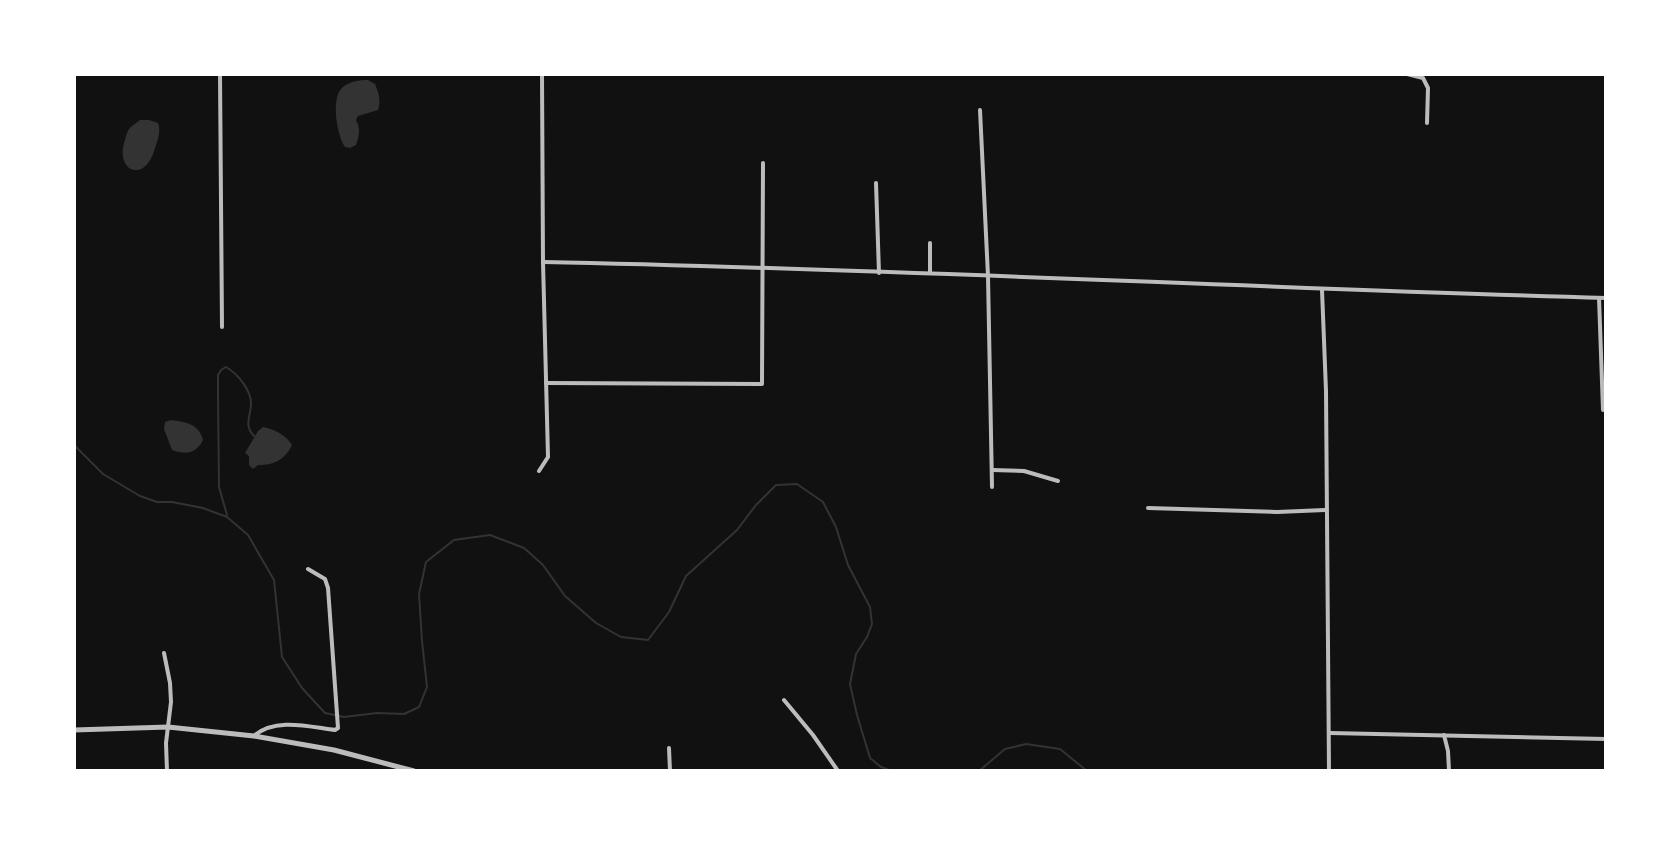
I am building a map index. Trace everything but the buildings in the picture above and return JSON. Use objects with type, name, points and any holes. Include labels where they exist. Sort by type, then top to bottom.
[{"type":"street","points":[[220,74],[222,327]]},
{"type":"street","points":[[539,471],[548,457],[542,74]]},
{"type":"street","points":[[1407,74],[1423,78],[1428,88],[1427,123]]},
{"type":"street","points":[[980,110],[988,276],[992,487]]},
{"type":"street","points":[[546,383],[762,384],[763,163]]},
{"type":"street","points":[[876,183],[879,273]]},
{"type":"street","points":[[930,243],[930,273]]},
{"type":"street","points":[[543,262],[1606,298]]},
{"type":"street","points":[[1322,289],[1326,391],[1329,771]]},
{"type":"street","points":[[1599,298],[1603,410]]},
{"type":"street","points":[[992,470],[1024,471],[1058,481]]},
{"type":"street","points":[[1148,508],[1277,512],[1325,510]]},
{"type":"street","points":[[254,736],[272,726],[338,728],[328,588],[325,579],[308,569]]},
{"type":"street","points":[[164,653],[170,683],[167,771]]},
{"type":"street","points":[[784,700],[838,771]]},
{"type":"street","points":[[74,730],[168,727],[254,736],[334,750],[414,771]]},
{"type":"street","points":[[1330,733],[1606,739]]},
{"type":"street","points":[[1444,735],[1449,771]]},
{"type":"street","points":[[669,748],[670,771]]},
{"type":"shaded area","points":[[368,80],[375,84],[378,91],[378,110],[358,116],[356,145],[345,147],[336,116],[339,92],[349,83]]},
{"type":"shaded area","points":[[140,120],[158,123],[159,136],[145,167],[132,170],[124,160],[123,151],[128,131]]},
{"type":"shaded area","points":[[165,422],[187,423],[198,430],[203,440],[194,451],[182,453],[172,450],[164,429]]},
{"type":"shaded area","points":[[263,427],[279,433],[292,445],[278,461],[253,469],[245,453]]},
{"type":"waterway","points":[[227,515],[219,487],[218,394],[218,375],[226,367],[247,389],[251,405],[248,425],[254,436]]},
{"type":"waterway","points":[[74,444],[103,474],[140,496],[157,502],[203,508],[227,517],[248,535],[274,580],[282,657],[302,688],[325,713],[344,717],[404,714],[419,707],[427,687],[419,594],[426,562],[454,540],[490,535],[524,548],[543,565],[565,596],[596,623],[621,637],[648,640],[669,612],[686,576],[737,530],[776,485],[797,484],[823,502],[836,527],[848,565],[870,607],[872,624],[856,654],[850,684],[870,758],[892,771]]},
{"type":"waterway","points":[[979,771],[1005,749],[1026,744],[1060,749],[1087,771]]}]
